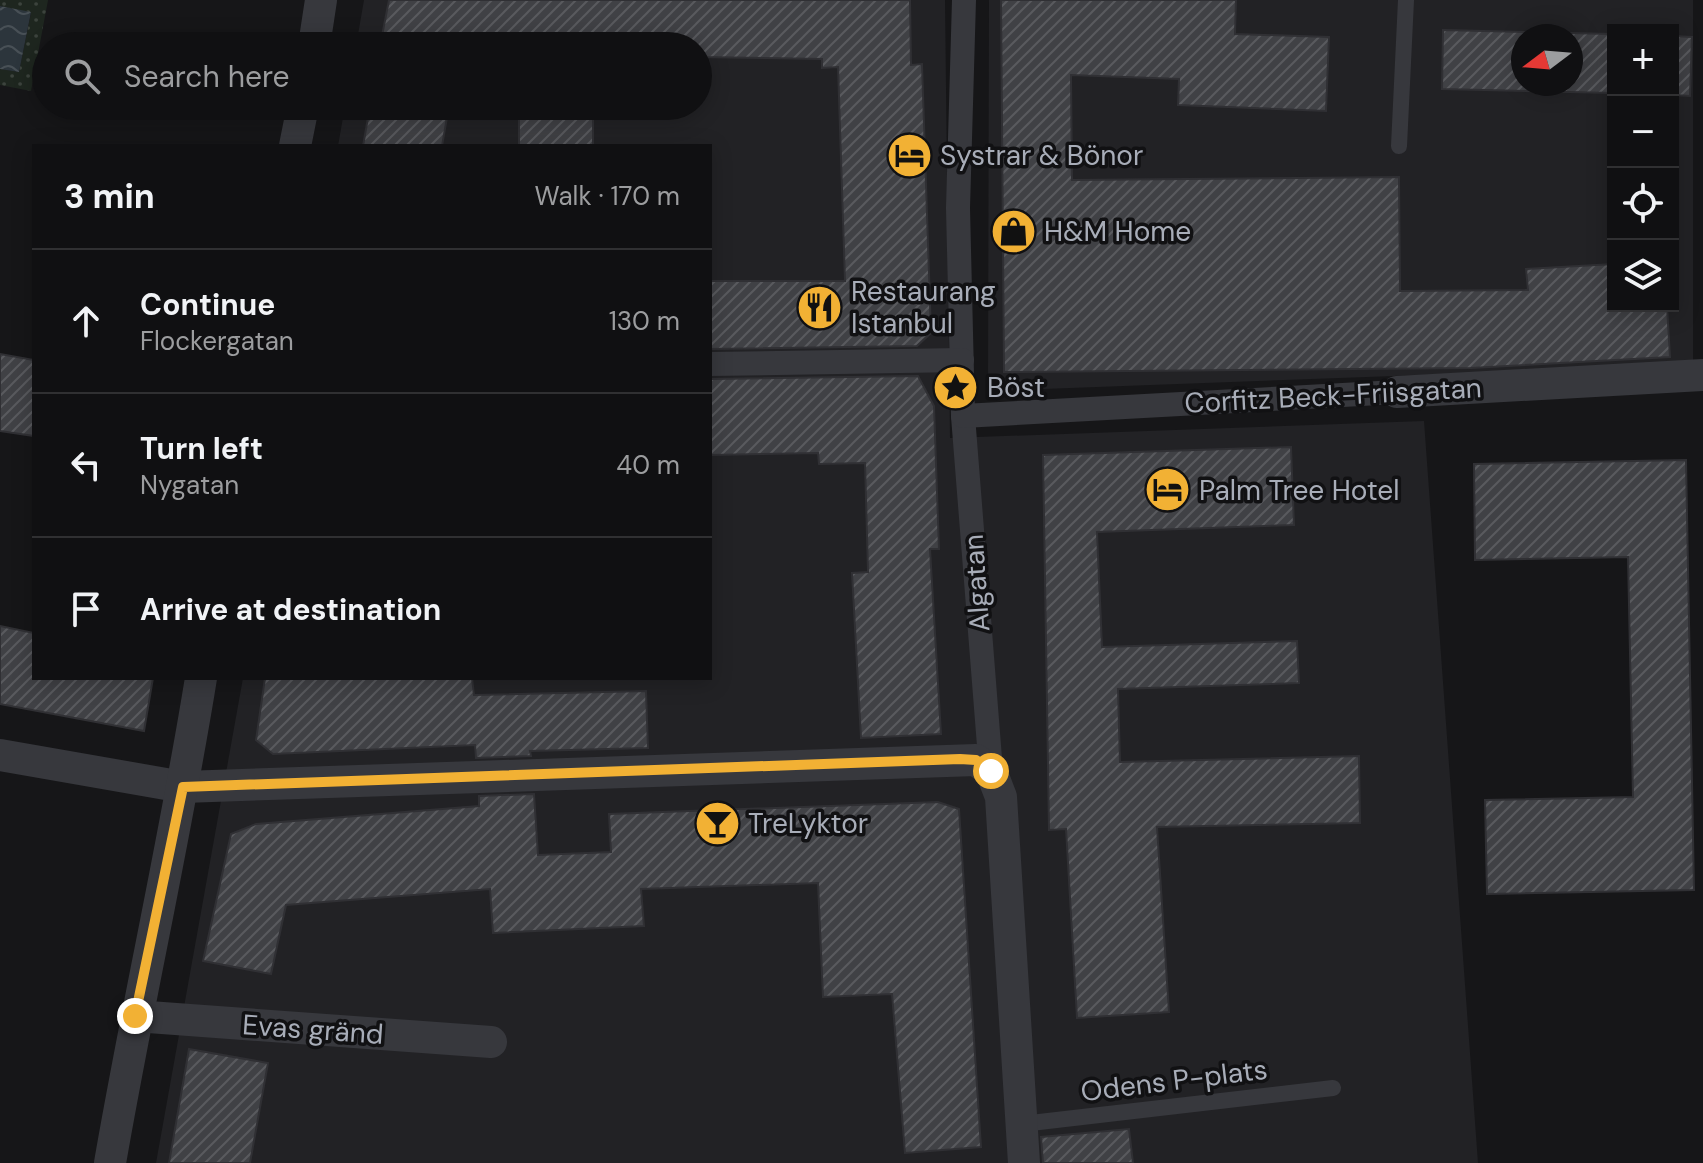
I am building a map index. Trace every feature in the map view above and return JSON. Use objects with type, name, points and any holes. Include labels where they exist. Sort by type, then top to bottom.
[{"type":"street","points":[[316,32],[321,0]]},
{"type":"street","name":"Algatan","points":[[964,0],[958,208],[963,416],[991,771],[1001,797],[1024,1163]]},
{"type":"street","points":[[295,144],[300,120]]},
{"type":"street","points":[[712,364],[962,360]]},
{"type":"street","name":"Corfitz Beck-Friisgatan","points":[[963,416],[1703,375]]},
{"type":"street","points":[[110,1163],[135,1016],[183,787],[201,680]]},
{"type":"street","points":[[0,755],[183,787],[960,759],[976,760],[991,771]]},
{"type":"street","name":"Evas gränd","points":[[135,1016],[491,1042]]},
{"type":"lane","points":[[1399,146],[1406,0]]},
{"type":"lane","name":"Odens P-plats","points":[[1022,1124],[1333,1088]]},
{"type":"shaded area","points":[[0,0],[48,0],[42,32],[32,32],[31,91],[0,85],[0,69],[19,72],[31,13],[0,6]]},
{"type":"shaded area","points":[[364,0],[945,0],[950,438],[1424,421],[1478,1163],[156,1163],[243,680],[712,680],[712,144],[338,144],[343,120],[712,120],[712,32],[358,32]]},
{"type":"shaded area","points":[[989,0],[1693,0],[1693,365],[988,391]]},
{"type":"water","points":[[0,6],[31,12],[19,72],[0,69]]},
{"type":"building","points":[[389,0],[910,0],[911,65],[922,64],[931,333],[917,346],[712,349],[712,281],[845,281],[838,67],[822,68],[822,59],[712,57],[712,32],[383,32]]},
{"type":"building","points":[[1001,0],[1236,0],[1235,34],[1329,37],[1326,111],[1178,105],[1179,79],[1071,75],[1072,180],[1399,177],[1400,291],[1528,290],[1526,269],[1607,264],[1607,312],[1667,312],[1670,357],[1471,368],[1004,372]]},
{"type":"building","points":[[1443,30],[1511,32],[1511,91],[1442,89]]},
{"type":"building","points":[[1583,33],[1607,34],[1607,93],[1583,92]]},
{"type":"building","points":[[1679,36],[1692,37],[1690,96],[1679,95]]},
{"type":"building","points":[[368,120],[447,120],[442,144],[363,144]]},
{"type":"building","points":[[519,120],[593,120],[593,144],[519,144]]},
{"type":"building","points":[[0,354],[32,360],[32,436],[0,431]]},
{"type":"building","points":[[918,376],[934,406],[939,549],[930,549],[941,734],[861,738],[852,573],[868,572],[865,463],[819,464],[818,453],[712,455],[712,379]]},
{"type":"building","points":[[1291,447],[1294,525],[1097,532],[1102,647],[1297,641],[1299,683],[1118,689],[1120,762],[1359,756],[1360,823],[1157,827],[1169,1012],[1077,1018],[1066,829],[1049,830],[1043,455]]},
{"type":"building","points":[[1686,460],[1694,890],[1487,894],[1485,800],[1633,797],[1628,557],[1475,560],[1474,464]]},
{"type":"building","points":[[0,626],[32,633],[32,680],[153,680],[144,731],[0,704]]},
{"type":"building","points":[[265,680],[472,680],[474,695],[646,691],[648,748],[530,751],[531,756],[476,758],[475,745],[273,754],[256,740]]},
{"type":"building","points":[[534,794],[538,855],[611,852],[609,814],[938,802],[959,809],[981,1147],[905,1153],[892,994],[823,997],[818,883],[641,889],[644,926],[493,933],[490,889],[286,905],[271,974],[203,961],[231,834],[256,824],[479,806],[479,796]]},
{"type":"building","points":[[189,1049],[268,1063],[250,1163],[169,1163]]},
{"type":"building","points":[[1129,1129],[1133,1163],[1043,1163],[1041,1137]]},
{"type":"place","name":"Systrar & Bönor","points":[[909,155]]},
{"type":"place","name":"H&M Home","points":[[1013,231]]},
{"type":"place","name":"Restaurang Istanbul","points":[[820,307]]},
{"type":"place","name":"Böst","points":[[956,387]]},
{"type":"place","name":"Palm Tree Hotel","points":[[1168,490]]},
{"type":"place","name":"TreLyktor","points":[[717,823]]},
{"type":"route","points":[[135,1016],[183,787],[960,759],[976,760],[991,771]]}]
